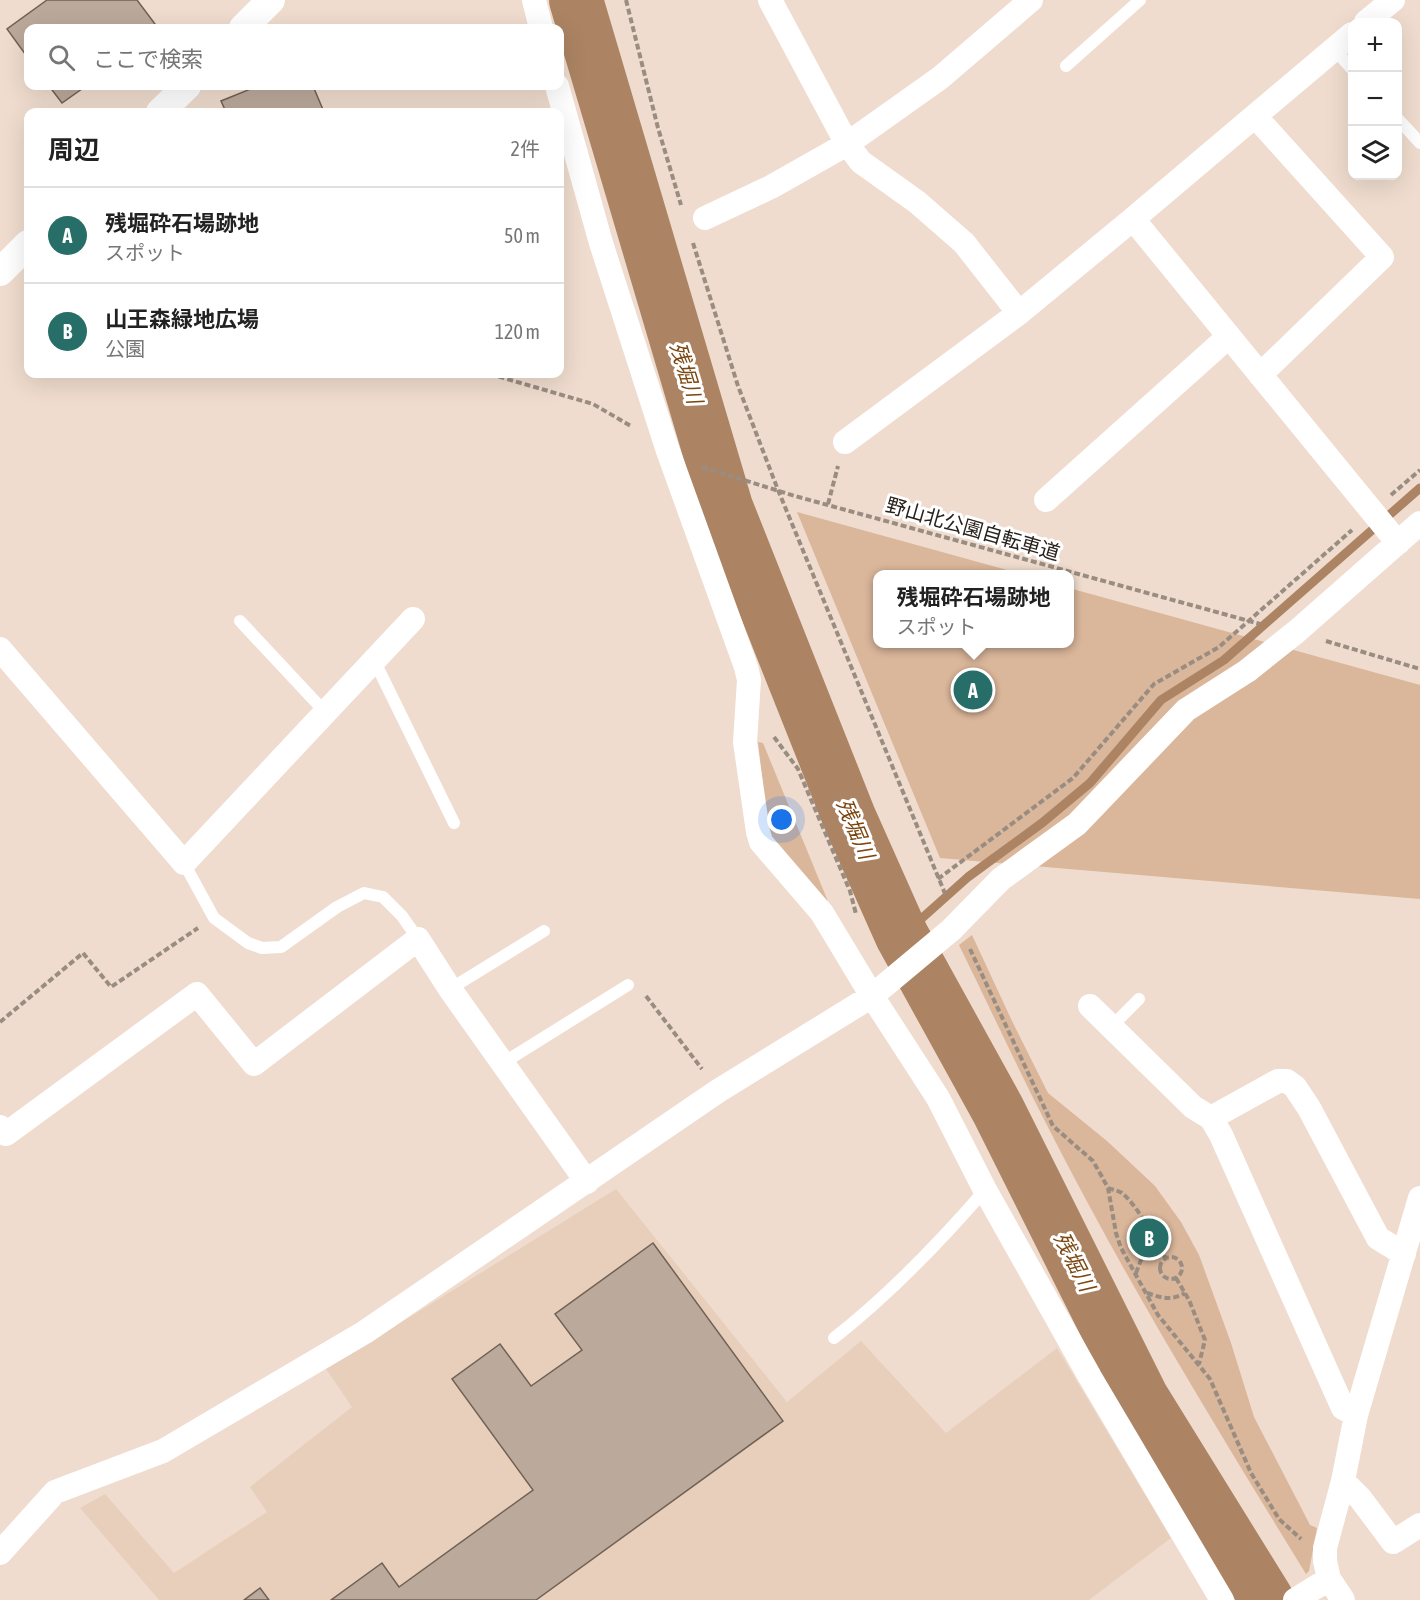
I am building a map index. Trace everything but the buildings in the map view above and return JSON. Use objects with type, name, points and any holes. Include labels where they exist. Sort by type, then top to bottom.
[{"type":"street","points":[[247,24],[271,0]]},
{"type":"street","points":[[534,0],[540,24]]},
{"type":"street","points":[[770,0],[847,144],[861,162],[917,202],[964,243],[1019,313]]},
{"type":"street","points":[[693,220],[771,187],[847,144],[940,78],[1031,0]]},
{"type":"street","points":[[1371,18],[1393,0]]},
{"type":"street","points":[[846,442],[1019,313],[1348,38]]},
{"type":"street","points":[[164,108],[183,90]]},
{"type":"street","points":[[558,90],[563,108]]},
{"type":"street","points":[[564,111],[601,243],[668,452],[746,667],[749,680],[745,742],[758,832],[762,842],[882,989],[985,1190],[1090,1377],[1222,1600]]},
{"type":"street","points":[[1255,116],[1382,257],[1260,375]]},
{"type":"street","points":[[1133,219],[1374,517],[1398,543]]},
{"type":"street","points":[[0,272],[24,248]]},
{"type":"street","points":[[1046,500],[1228,337]]},
{"type":"street","points":[[5,1537],[55,1492],[163,1451],[365,1332],[718,1091],[882,989],[951,930],[1001,879],[1077,824],[1186,710],[1247,671],[1296,632],[1420,523]]},
{"type":"street","points":[[0,649],[184,863],[413,619]]},
{"type":"street","points":[[0,1127],[6,1134],[197,994],[254,1064],[418,939],[450,989],[587,1182]]},
{"type":"street","points":[[1090,1006],[1194,1107],[1211,1118],[1226,1146],[1343,1408],[1356,1415]]},
{"type":"street","points":[[1211,1118],[1278,1081],[1287,1081],[1295,1087],[1309,1108],[1378,1238],[1404,1254]]},
{"type":"street","points":[[1295,1600],[1322,1582],[1325,1548],[1343,1481],[1356,1415],[1404,1254],[1416,1227],[1420,1198]]},
{"type":"street","points":[[1343,1481],[1360,1498],[1394,1542],[1420,1525]]},
{"type":"street","points":[[1322,1582],[1343,1600]]},
{"type":"lane","points":[[1066,66],[1140,0]]},
{"type":"lane","points":[[1334,49],[1348,64]]},
{"type":"lane","points":[[1402,123],[1420,143]]},
{"type":"lane","points":[[240,621],[325,712]]},
{"type":"lane","points":[[374,660],[454,823]]},
{"type":"lane","points":[[184,863],[214,918],[248,943],[262,948],[281,947],[336,908],[364,893],[383,897],[402,916],[418,939]]},
{"type":"lane","points":[[450,989],[544,931]]},
{"type":"lane","points":[[503,1064],[628,985]]},
{"type":"lane","points":[[1112,1026],[1139,999]]},
{"type":"lane","points":[[834,1338],[868,1312],[967,1212],[985,1190]]},
{"type":"path","points":[[626,0],[657,128],[693,220],[738,386],[778,490],[942,887]]},
{"type":"path","points":[[504,378],[593,404],[631,426]]},
{"type":"path","name":"野山北公園自転車道","points":[[692,464],[1065,570]]},
{"type":"path","points":[[938,879],[1073,778],[1154,684],[1219,647],[1374,517],[1420,470]]},
{"type":"path","points":[[828,504],[836,471]]},
{"type":"path","name":"野山北公園自転車道","points":[[1074,572],[1258,624]]},
{"type":"path","points":[[1296,632],[1420,669]]},
{"type":"path","points":[[772,735],[798,769],[850,891]]},
{"type":"path","points":[[0,1022],[83,953],[111,987],[214,918]]},
{"type":"path","points":[[969,947],[1053,1126],[1093,1161],[1108,1188],[1121,1248],[1158,1315],[1210,1379],[1251,1473],[1279,1520],[1304,1542]]},
{"type":"path","points":[[628,985],[642,990],[718,1091]]},
{"type":"path","points":[[1108,1188],[1119,1191],[1126,1197],[1157,1240],[1166,1258]]},
{"type":"path","points":[[1136,1273],[1144,1252],[1157,1240]]},
{"type":"path","points":[[1173,1257],[1181,1263],[1182,1270],[1176,1278],[1165,1277],[1161,1271],[1161,1264],[1166,1258],[1173,1257]]},
{"type":"path","points":[[1176,1278],[1205,1340],[1199,1365]]},
{"type":"path","points":[[1146,1293],[1164,1299],[1185,1293]]},
{"type":"shaded area","points":[[797,512],[1007,570],[873,570],[873,648],[1074,648],[1074,589],[1420,685],[1420,899],[940,858]]},
{"type":"shaded area","points":[[758,742],[763,743],[828,905],[774,843],[767,820]]},
{"type":"shaded area","points":[[972,935],[1048,1093],[1107,1141],[1155,1186],[1181,1222],[1199,1255],[1231,1343],[1254,1417],[1310,1525],[1317,1528],[1309,1571],[1306,1574],[1174,1356],[1080,1189],[959,945]]},
{"type":"shaded area","points":[[616,1189],[787,1402],[861,1341],[946,1433],[1057,1348],[1171,1538],[1089,1600],[159,1600],[80,1508],[105,1494],[174,1573],[267,1512],[250,1487],[352,1407],[326,1369]]},
{"type":"waterway","name":"残堀川","points":[[576,0],[726,507],[849,817],[902,936],[998,1110],[1142,1398],[1267,1600]]},
{"type":"waterway","points":[[902,936],[968,877],[1042,823],[1090,783],[1161,700],[1224,660],[1420,488]]},
{"type":"place","name":"残堀砕石場跡地","points":[[973,690]]},
{"type":"place","name":"山王森緑地広場","points":[[1149,1238]]}]
